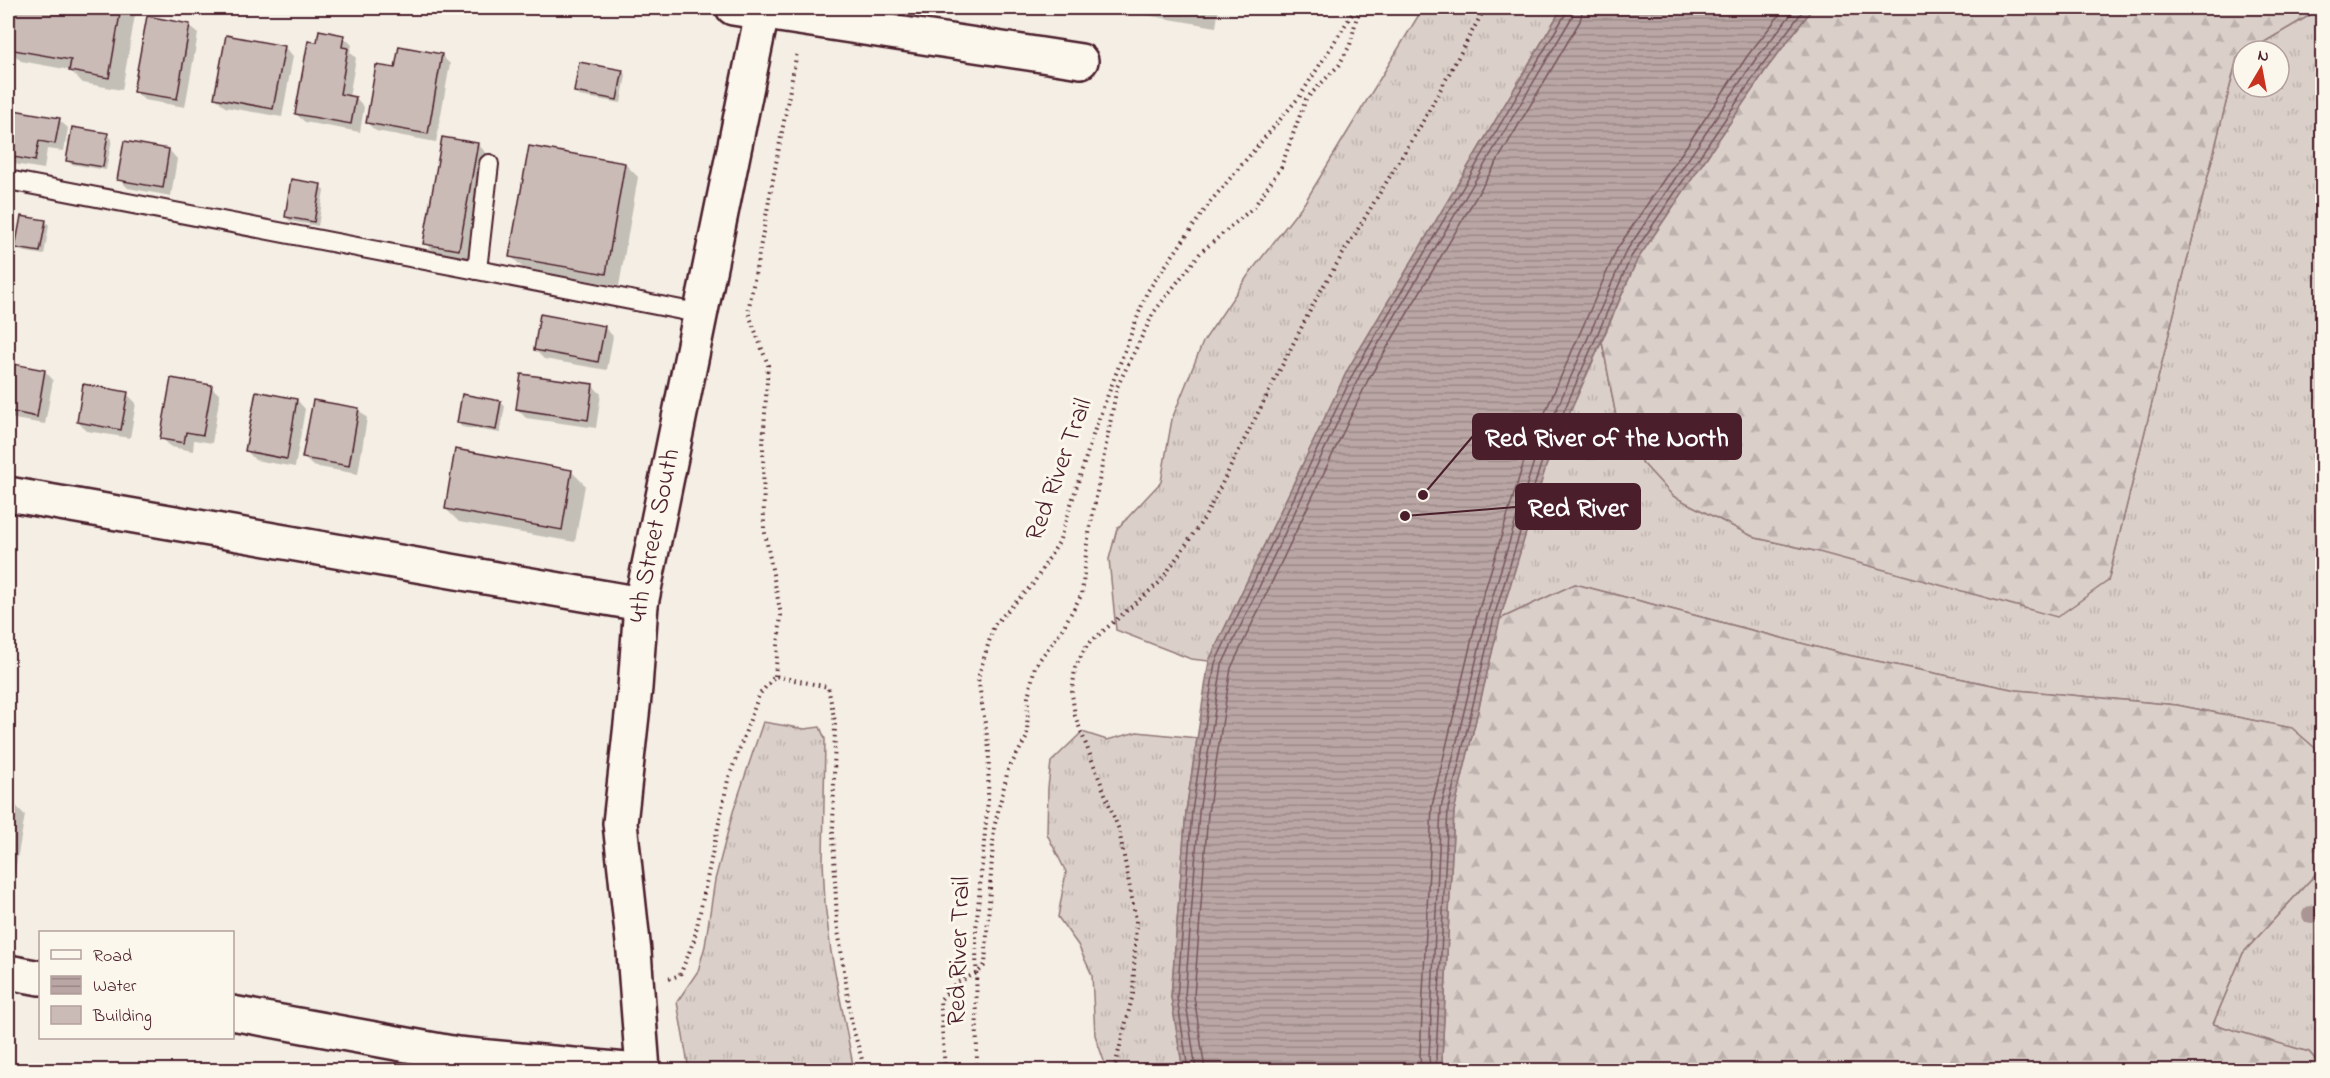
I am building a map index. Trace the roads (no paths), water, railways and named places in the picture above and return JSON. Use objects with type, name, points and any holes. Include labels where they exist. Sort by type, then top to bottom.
[{"type":"street","points":[[753,9],[1081,61]]},
{"type":"street","name":"4th Street South","points":[[643,1071],[620,823],[635,688],[641,604],[702,314],[753,9]]},
{"type":"street","points":[[8,494],[641,604]]},
{"type":"street","points":[[8,972],[39,978]]},
{"type":"street","points":[[234,1013],[457,1054],[626,1071]]},
{"type":"lane","points":[[477,270],[489,164]]},
{"type":"lane","points":[[8,180],[702,314]]},
{"type":"water","points":[[1562,8],[1813,8],[1767,68],[1637,260],[1546,466],[1500,619],[1454,811],[1443,1070],[1183,1070],[1171,997],[1186,811],[1209,661],[1348,369]]},
{"type":"place","name":"Red River of the North","points":[[1423,495]]},
{"type":"place","name":"Red River","points":[[1405,516]]}]
